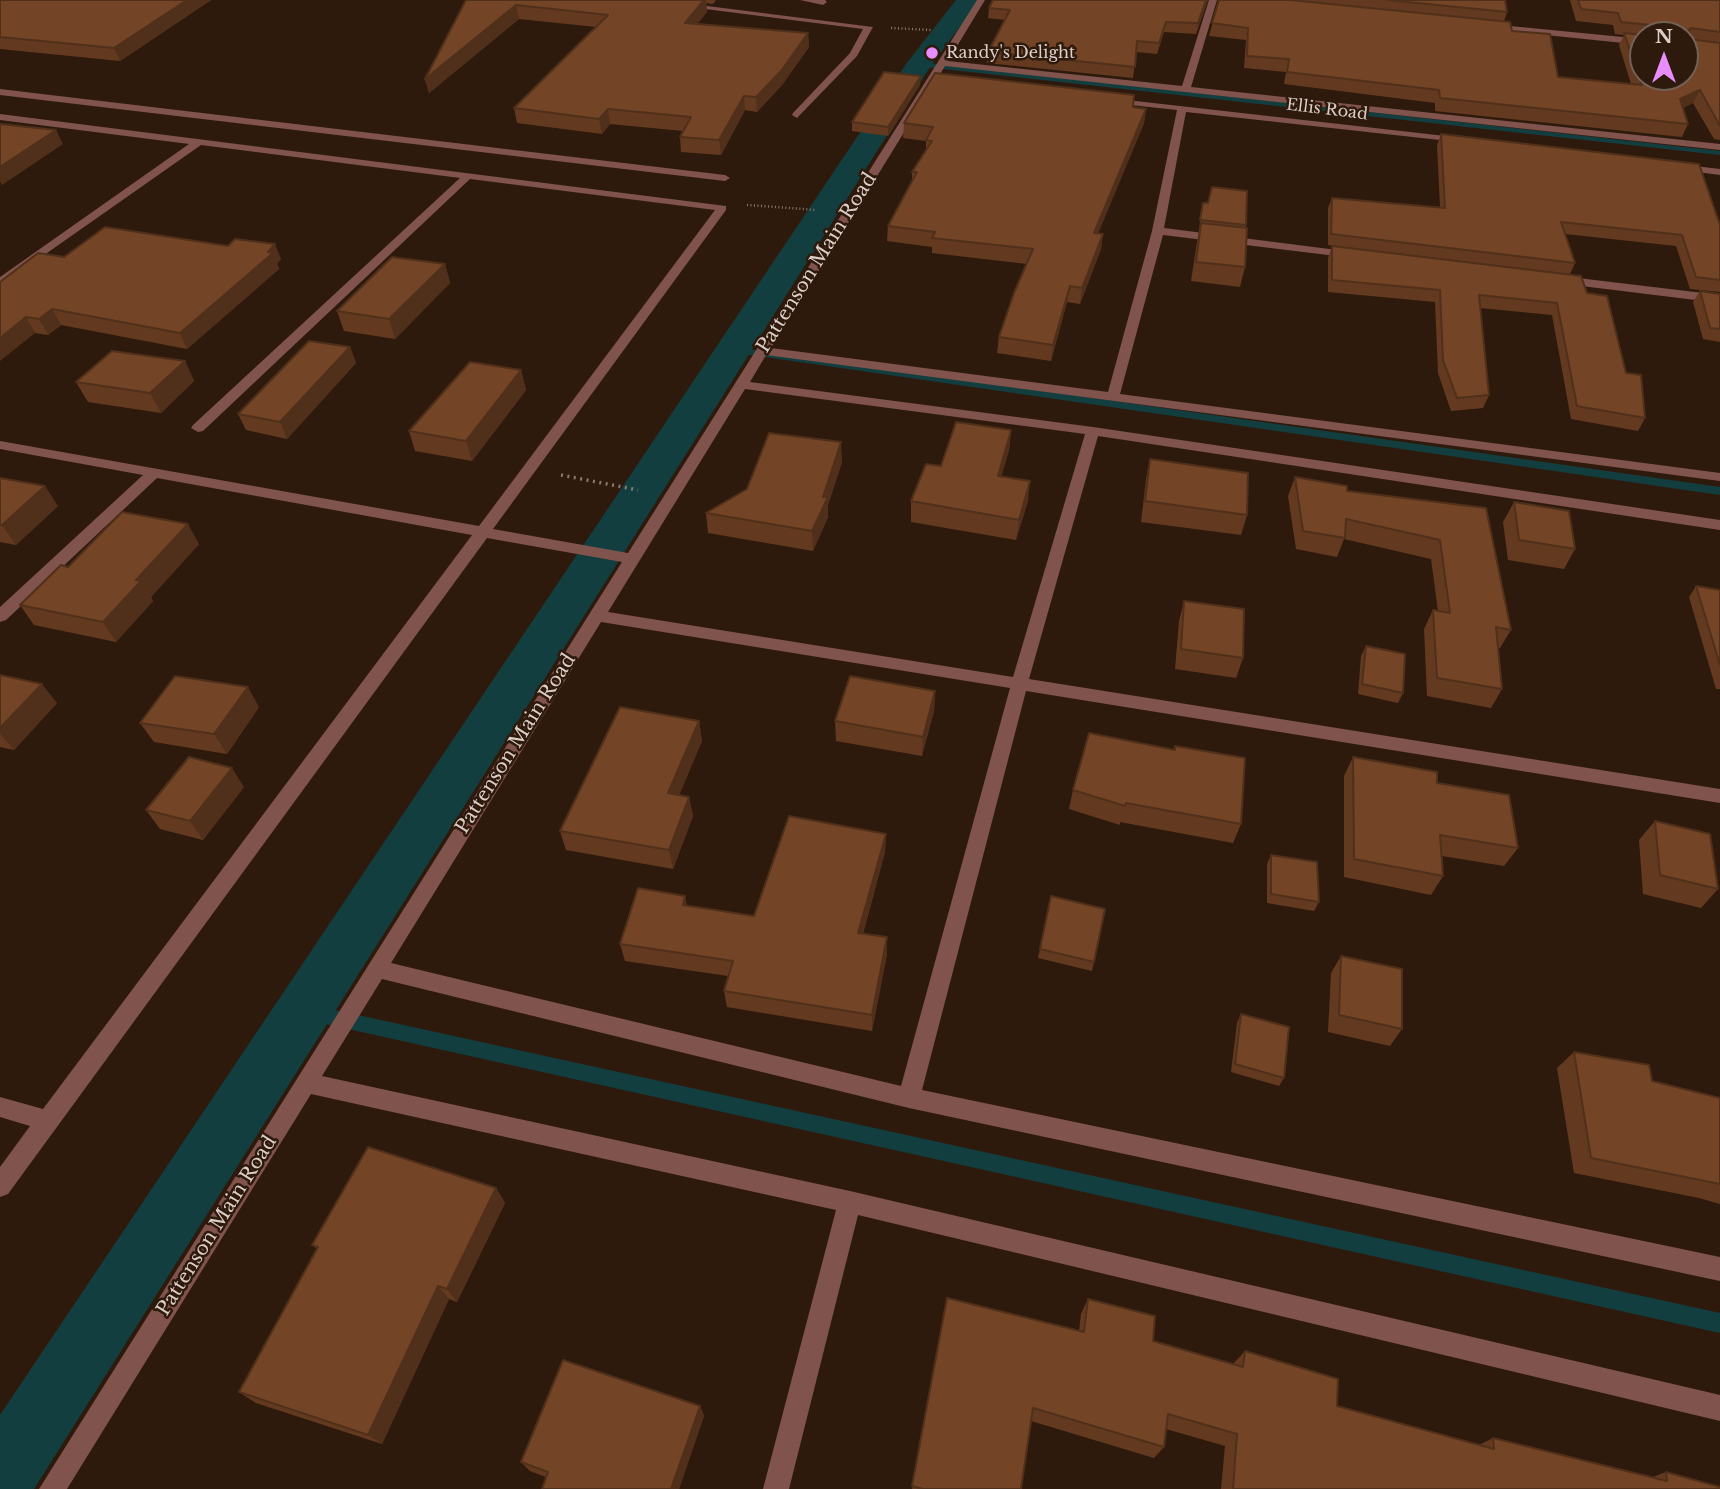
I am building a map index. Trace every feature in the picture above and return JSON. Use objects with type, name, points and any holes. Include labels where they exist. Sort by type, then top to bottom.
[{"type":"street","points":[[638,0],[869,27],[855,54],[797,115]]},
{"type":"street","points":[[804,0],[823,2]]},
{"type":"street","name":"Pattenson Main Road","points":[[52,1489],[981,0]]},
{"type":"street","points":[[1186,89],[1213,0]]},
{"type":"street","points":[[1476,25],[1629,41]]},
{"type":"street","points":[[942,62],[1720,147]]},
{"type":"street","points":[[931,80],[944,81]]},
{"type":"street","points":[[0,92],[724,178]]},
{"type":"street","name":"Ellis Road","points":[[1102,99],[1472,142]]},
{"type":"street","points":[[1113,397],[1158,231],[1182,108]]},
{"type":"street","points":[[0,117],[722,208],[491,533],[0,1186]]},
{"type":"street","points":[[0,282],[199,142]]},
{"type":"street","points":[[1665,165],[1720,172]]},
{"type":"street","points":[[198,428],[468,176]]},
{"type":"street","points":[[1158,231],[1364,256]]},
{"type":"street","points":[[1542,278],[1720,299]]},
{"type":"street","points":[[762,351],[1720,477]]},
{"type":"street","points":[[741,385],[1093,431],[1720,525]]},
{"type":"street","points":[[909,1098],[1020,683],[1093,431]]},
{"type":"street","points":[[0,446],[632,559]]},
{"type":"street","points":[[0,616],[154,473]]},
{"type":"street","points":[[596,616],[1720,796]]},
{"type":"street","points":[[377,969],[909,1098],[1720,1269]]},
{"type":"street","points":[[306,1083],[850,1202],[1720,1408]]},
{"type":"street","points":[[0,1107],[48,1121]]},
{"type":"street","points":[[776,1489],[850,1202]]},
{"type":"path","points":[[736,205],[848,213]]},
{"type":"path","points":[[558,475],[648,492]]},
{"type":"building","points":[[0,0],[187,0],[114,48],[0,37]]},
{"type":"building","points":[[466,0],[704,0],[685,23],[808,33],[781,71],[756,97],[744,96],[719,140],[680,137],[691,117],[608,109],[599,119],[514,108],[608,15],[516,5],[425,79]]},
{"type":"building","points":[[993,0],[1206,0],[1198,23],[1166,22],[1159,43],[1137,41],[1135,67],[988,52],[1010,10],[989,8]]},
{"type":"building","points":[[1219,0],[1290,0],[1510,22],[1512,31],[1550,34],[1558,77],[1629,84],[1629,91],[1698,91],[1680,99],[1688,124],[1440,98],[1439,90],[1287,72],[1289,59],[1247,56],[1248,28],[1212,23]]},
{"type":"building","points":[[1387,0],[1505,0],[1507,12]]},
{"type":"building","points":[[1578,0],[1720,0],[1720,32],[1699,29],[1699,21],[1621,22],[1618,13],[1581,9]]},
{"type":"building","points":[[1624,33],[1629,34],[1629,47]]},
{"type":"building","points":[[1699,40],[1720,43],[1720,126],[1700,90]]},
{"type":"building","points":[[884,72],[921,76],[888,127],[852,122]]},
{"type":"building","points":[[935,73],[1134,95],[1133,107],[1146,109],[1094,233],[1103,234],[1082,288],[1070,286],[1053,345],[999,337],[1033,249],[932,238],[935,232],[888,226],[917,172],[912,172],[932,141],[926,140],[933,127],[904,123]]},
{"type":"building","points":[[0,124],[56,130],[0,167]]},
{"type":"building","points":[[1441,134],[1699,164],[1720,225],[1720,280],[1696,277],[1682,235],[1561,222],[1575,263],[1331,234],[1332,198],[1445,208]]},
{"type":"building","points":[[1212,187],[1247,191],[1246,225],[1200,220],[1203,203],[1208,203]]},
{"type":"building","points":[[1201,223],[1247,228],[1245,267],[1196,262]]},
{"type":"building","points":[[105,227],[228,246],[235,239],[275,244],[268,252],[273,253],[180,333],[52,309],[39,319],[26,317],[0,338],[0,282],[38,253],[64,257]]},
{"type":"building","points":[[1332,246],[1581,276],[1587,293],[1607,296],[1626,373],[1641,375],[1645,418],[1577,406],[1557,303],[1479,295],[1489,395],[1457,398],[1443,360],[1440,290],[1332,280]]},
{"type":"building","points":[[392,257],[445,264],[389,319],[337,311]]},
{"type":"building","points":[[1700,291],[1720,294],[1720,329],[1710,328]]},
{"type":"building","points":[[309,341],[350,347],[280,422],[238,414]]},
{"type":"building","points":[[112,351],[185,361],[150,393],[76,382]]},
{"type":"building","points":[[470,362],[521,370],[466,441],[409,431]]},
{"type":"building","points":[[956,422],[1011,430],[998,476],[1030,481],[1019,520],[911,501],[926,464],[941,466]]},
{"type":"building","points":[[769,433],[841,442],[823,497],[828,497],[812,531],[706,513],[747,489]]},
{"type":"building","points":[[1150,459],[1248,473],[1247,515],[1145,501]]},
{"type":"building","points":[[1295,477],[1347,486],[1347,491],[1486,508],[1511,630],[1496,627],[1502,689],[1437,678],[1433,610],[1450,613],[1440,540],[1346,519],[1345,538],[1303,531]]},
{"type":"building","points":[[0,478],[45,486],[2,525],[0,525]]},
{"type":"building","points":[[1514,502],[1569,511],[1575,549],[1519,540]]},
{"type":"building","points":[[122,512],[188,524],[136,580],[141,581],[103,622],[20,605],[61,565],[68,567]]},
{"type":"building","points":[[1696,586],[1720,590],[1720,665]]},
{"type":"building","points":[[1184,601],[1244,609],[1243,658],[1181,649]]},
{"type":"building","points":[[1366,646],[1405,654],[1403,693],[1362,684]]},
{"type":"building","points":[[0,675],[42,684],[0,728]]},
{"type":"building","points":[[175,676],[248,687],[214,734],[140,723]]},
{"type":"building","points":[[850,676],[935,691],[923,737],[835,721]]},
{"type":"building","points":[[620,707],[699,721],[668,793],[689,797],[669,850],[560,831]]},
{"type":"building","points":[[1089,733],[1175,750],[1175,746],[1245,758],[1241,824],[1126,803],[1125,806],[1073,790]]},
{"type":"building","points":[[189,757],[232,768],[190,821],[146,810]]},
{"type":"building","points":[[1353,757],[1437,772],[1437,783],[1509,795],[1518,848],[1440,835],[1443,876],[1354,859]]},
{"type":"building","points":[[789,816],[886,834],[858,933],[887,937],[872,1015],[724,991],[733,961],[620,944],[638,888],[685,896],[683,905],[754,916]]},
{"type":"building","points":[[1655,821],[1710,834],[1718,889],[1660,875]]},
{"type":"building","points":[[1271,855],[1317,862],[1319,902],[1271,894]]},
{"type":"building","points":[[1051,896],[1105,909],[1094,962],[1040,949]]},
{"type":"building","points":[[1341,956],[1402,969],[1402,1029],[1339,1015]]},
{"type":"building","points":[[1241,1014],[1289,1027],[1284,1078],[1235,1064]]},
{"type":"building","points":[[1574,1052],[1649,1065],[1652,1081],[1720,1098],[1720,1184],[1591,1158]]},
{"type":"building","points":[[368,1147],[496,1188],[447,1289],[438,1286],[368,1435],[239,1392],[318,1247],[312,1245]]},
{"type":"building","points":[[947,1298],[1084,1332],[1088,1299],[1155,1316],[1153,1341],[1243,1367],[1245,1351],[1338,1379],[1337,1406],[1494,1449],[1493,1438],[1667,1481],[1666,1472],[1720,1489],[1233,1489],[1237,1434],[1168,1414],[1164,1447],[1033,1408],[1021,1489],[923,1489],[912,1486]]},
{"type":"building","points":[[563,1360],[700,1406],[671,1489],[542,1489],[548,1472],[521,1462]]},
{"type":"waterway","points":[[0,1478],[919,64],[968,0]]},
{"type":"waterway","points":[[919,64],[1720,153]]},
{"type":"waterway","points":[[734,350],[1720,491]]},
{"type":"waterway","points":[[303,1011],[1720,1323]]},
{"type":"place","name":"Randy's Delight","points":[[932,53]]}]
